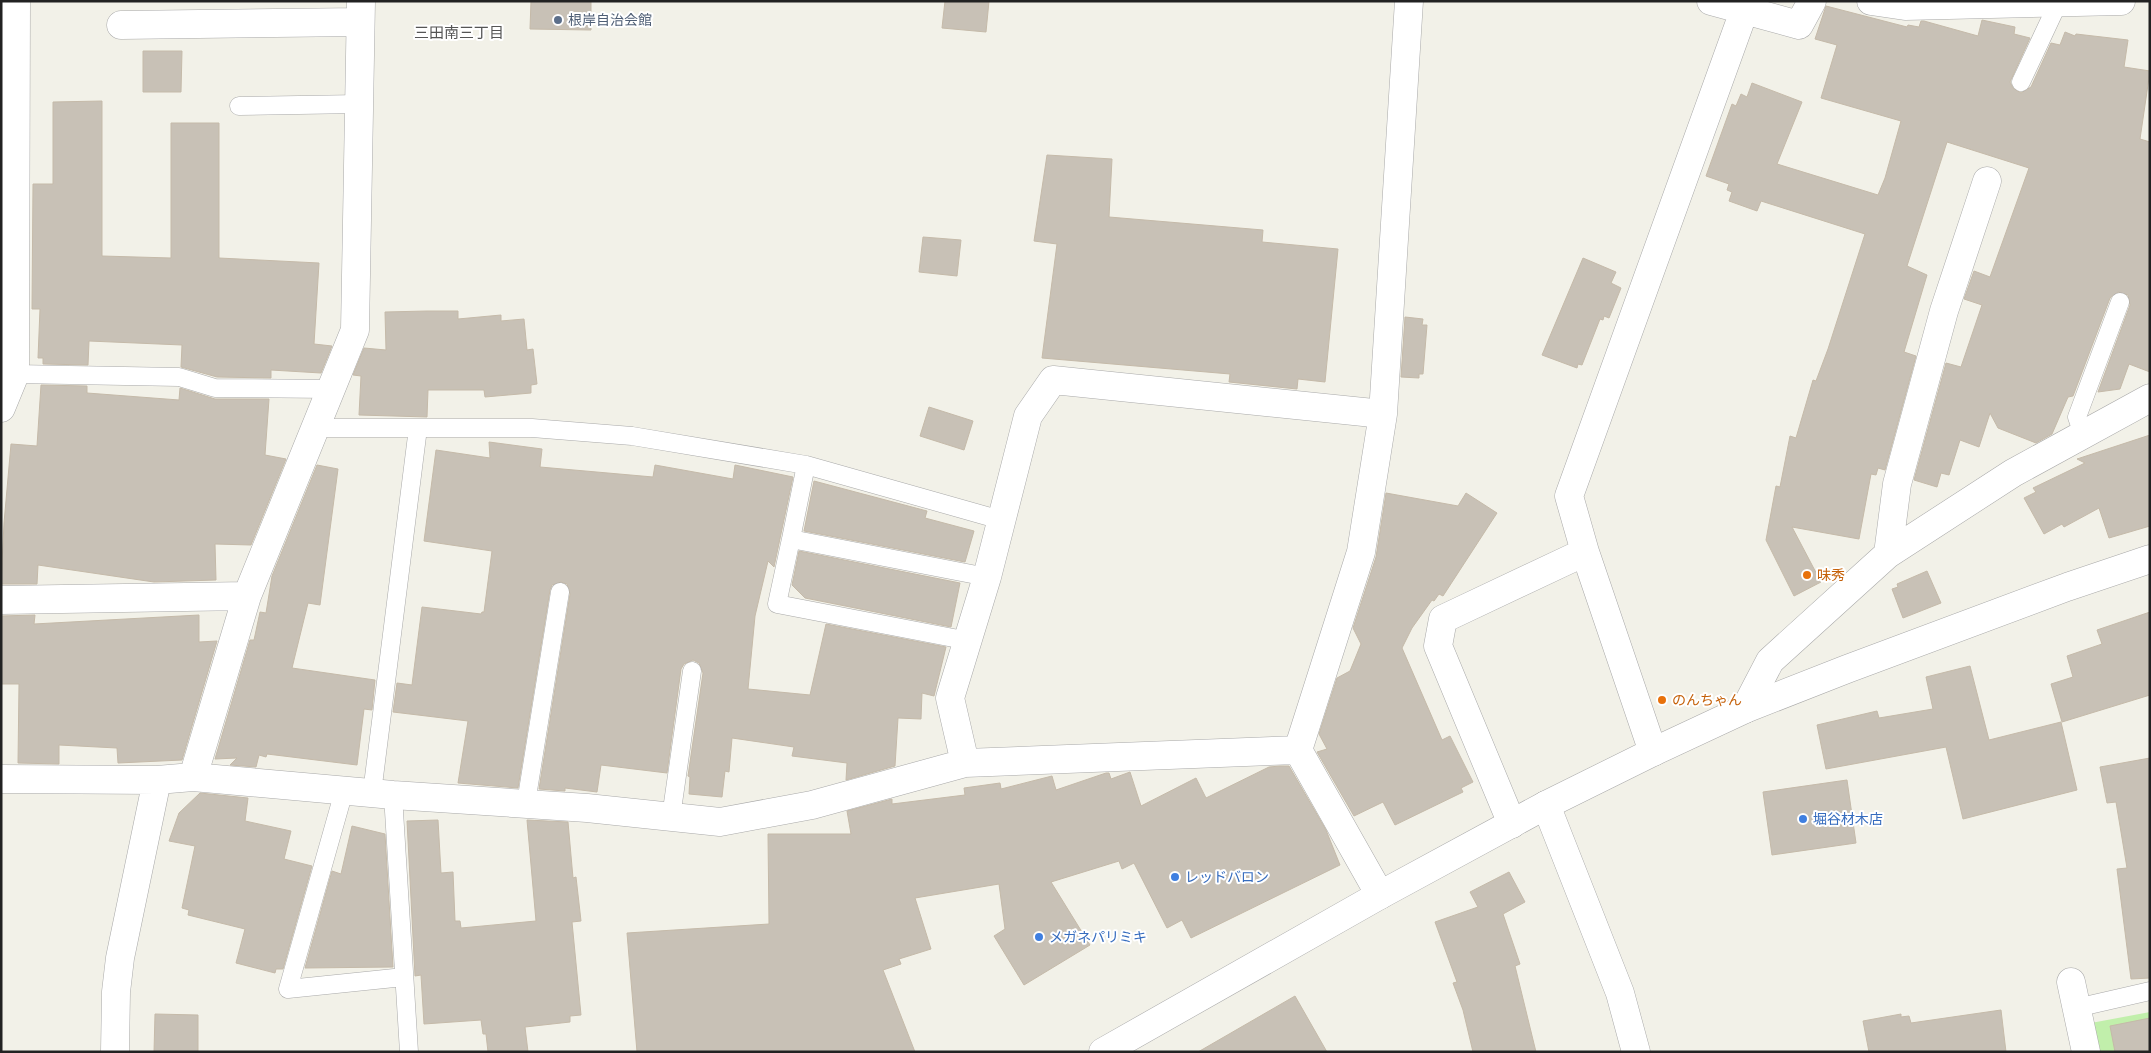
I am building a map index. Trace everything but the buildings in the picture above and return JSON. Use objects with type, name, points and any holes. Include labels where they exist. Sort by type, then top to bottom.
[{"type":"street","points":[[1,408],[15,374],[9,161],[16,1]]},
{"type":"street","points":[[1380,895],[1298,750],[1361,552],[1383,414],[1409,1]]},
{"type":"street","points":[[1711,1],[1799,25],[1812,1]]},
{"type":"street","points":[[1871,1],[1905,6],[2121,1]]},
{"type":"street","points":[[1653,752],[1585,552],[1569,496],[1744,11]]},
{"type":"street","points":[[121,26],[361,12],[356,330],[314,428],[248,596],[193,777]]},
{"type":"street","points":[[1888,554],[1897,484],[1944,311],[1987,181]]},
{"type":"street","points":[[965,763],[950,698],[987,578],[1028,416],[1053,380],[1383,414]]},
{"type":"street","points":[[1746,709],[1770,661],[1888,554],[2013,473],[2150,398]]},
{"type":"street","points":[[1512,824],[1438,646],[1443,619],[1585,552]]},
{"type":"street","points":[[1103,1052],[1380,895],[1546,805],[1653,752],[1746,709],[2058,591],[2150,559]]},
{"type":"street","points":[[1,600],[248,596]]},
{"type":"street","points":[[1,779],[157,780],[193,777],[720,822],[812,805],[965,763],[1298,750]]},
{"type":"street","points":[[115,1052],[116,992],[120,958],[157,780]]},
{"type":"street","points":[[1546,805],[1620,993],[1636,1052]]},
{"type":"street","points":[[2073,995],[2086,1052]]},
{"type":"lane","points":[[2022,82],[2058,3]]},
{"type":"lane","points":[[240,106],[359,104]]},
{"type":"lane","points":[[2083,434],[2077,417],[2120,302]]},
{"type":"lane","points":[[15,374],[180,378],[215,388],[331,389]]},
{"type":"lane","points":[[314,428],[532,428],[632,436],[806,466],[1001,520]]},
{"type":"lane","points":[[409,1052],[404,977],[383,794],[418,428]]},
{"type":"lane","points":[[806,466],[776,604],[969,641]]},
{"type":"lane","points":[[791,539],[987,578]]},
{"type":"lane","points":[[526,804],[560,592]]},
{"type":"lane","points":[[671,817],[692,671]]},
{"type":"lane","points":[[344,791],[288,988],[404,977]]},
{"type":"lane","points":[[2073,995],[2150,992]]},
{"type":"green space","points":[[2150,1012],[2150,1052],[2097,1052],[2091,1023]]},
{"type":"place","name":"根岸自治会館","points":[[558,20]]},
{"type":"place","name":"味秀","points":[[1807,575]]},
{"type":"place","name":"のんちゃん","points":[[1662,700]]},
{"type":"place","name":"堀谷材木店","points":[[1803,819]]},
{"type":"place","name":"レッドバロン","points":[[1175,877]]},
{"type":"place","name":"メガネパリミキ","points":[[1039,937]]},
{"type":"district","name":"三田南三丁目","points":[[459,33]]}]
